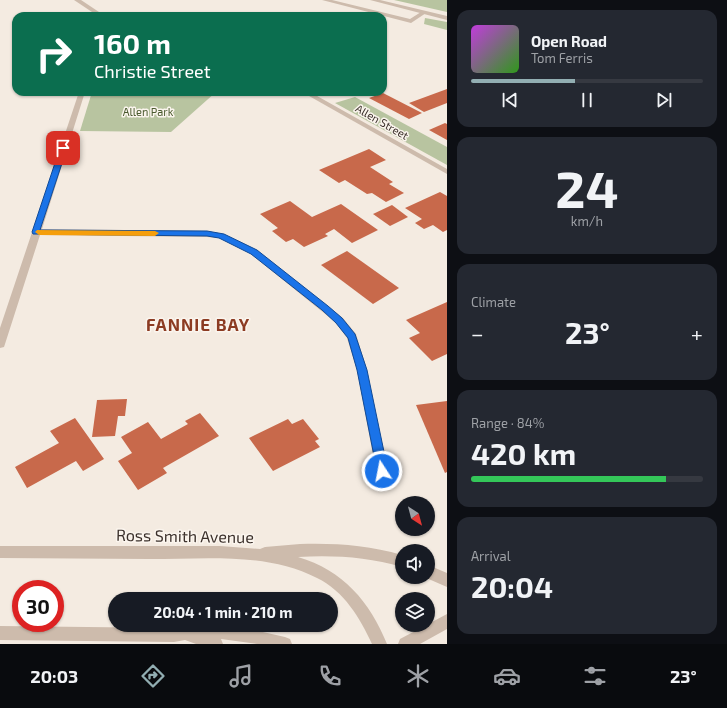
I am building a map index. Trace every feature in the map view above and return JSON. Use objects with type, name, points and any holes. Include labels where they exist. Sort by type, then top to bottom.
[{"type":"street","points":[[77,0],[96,12]]},
{"type":"street","points":[[325,0],[374,12]]},
{"type":"street","points":[[373,0],[447,18]]},
{"type":"street","points":[[387,15],[411,21],[423,13]]},
{"type":"street","points":[[0,344],[81,96]]},
{"type":"street","name":"Allen Street","points":[[312,96],[447,172]]},
{"type":"street","points":[[36,232],[207,234],[221,236],[254,252],[339,320],[352,337],[362,370],[382,471]]},
{"type":"street","points":[[256,554],[349,550],[368,552],[395,559]]},
{"type":"street","name":"Ross Smith Avenue","points":[[0,552],[256,554],[308,567],[335,582],[349,593],[358,604],[366,616],[380,644]]},
{"type":"street","points":[[435,575],[447,580]]},
{"type":"street","points":[[405,644],[447,621]]},
{"type":"street","points":[[174,635],[195,630],[223,630],[285,644]]},
{"type":"street","points":[[0,633],[174,635],[206,638],[216,644]]},
{"type":"green space","points":[[394,0],[447,0],[447,12]]},
{"type":"green space","points":[[425,18],[447,22],[447,30],[424,24]]},
{"type":"green space","name":"Allen Park","points":[[91,96],[212,96],[171,132],[80,131]]},
{"type":"green space","points":[[355,97],[447,147],[447,165],[335,103]]},
{"type":"building","points":[[447,89],[447,103],[424,112],[409,103]]},
{"type":"building","points":[[387,95],[422,113],[409,119],[369,98]]},
{"type":"building","points":[[445,123],[447,124],[447,140],[429,130]]},
{"type":"building","points":[[369,149],[386,160],[370,167],[393,182],[389,184],[404,193],[386,202],[372,193],[367,194],[345,180],[339,183],[319,170]]},
{"type":"building","points":[[440,192],[447,196],[447,230],[443,232],[433,225],[424,229],[415,223],[422,219],[405,208]]},
{"type":"building","points":[[290,201],[312,217],[341,204],[378,230],[352,243],[334,229],[325,234],[328,236],[304,247],[293,239],[286,242],[272,231],[278,228],[260,214]]},
{"type":"building","points":[[392,205],[408,217],[390,226],[373,214]]},
{"type":"building","points":[[347,251],[399,288],[373,304],[321,265]]},
{"type":"building","points":[[447,302],[447,354],[432,361],[409,338],[420,333],[406,320]]},
{"type":"building","points":[[127,399],[125,416],[118,416],[115,436],[92,437],[97,400]]},
{"type":"building","points":[[447,401],[447,472],[445,473],[416,405]]},
{"type":"building","points":[[200,413],[219,436],[163,468],[167,473],[138,490],[118,461],[132,453],[121,437],[148,422],[161,439],[188,424],[185,421]]},
{"type":"building","points":[[75,418],[104,459],[83,471],[76,461],[27,488],[15,467],[59,443],[50,431]]},
{"type":"building","points":[[288,419],[292,424],[303,419],[319,439],[315,441],[320,447],[273,471],[249,438]]},
{"type":"slow traffic","points":[[39,232],[155,233]]},
{"type":"district","name":"FANNIE BAY","points":[[198,325]]},
{"type":"route","points":[[63,148],[36,232],[207,234],[221,236],[254,252],[339,320],[352,337],[362,370],[382,471]]}]
